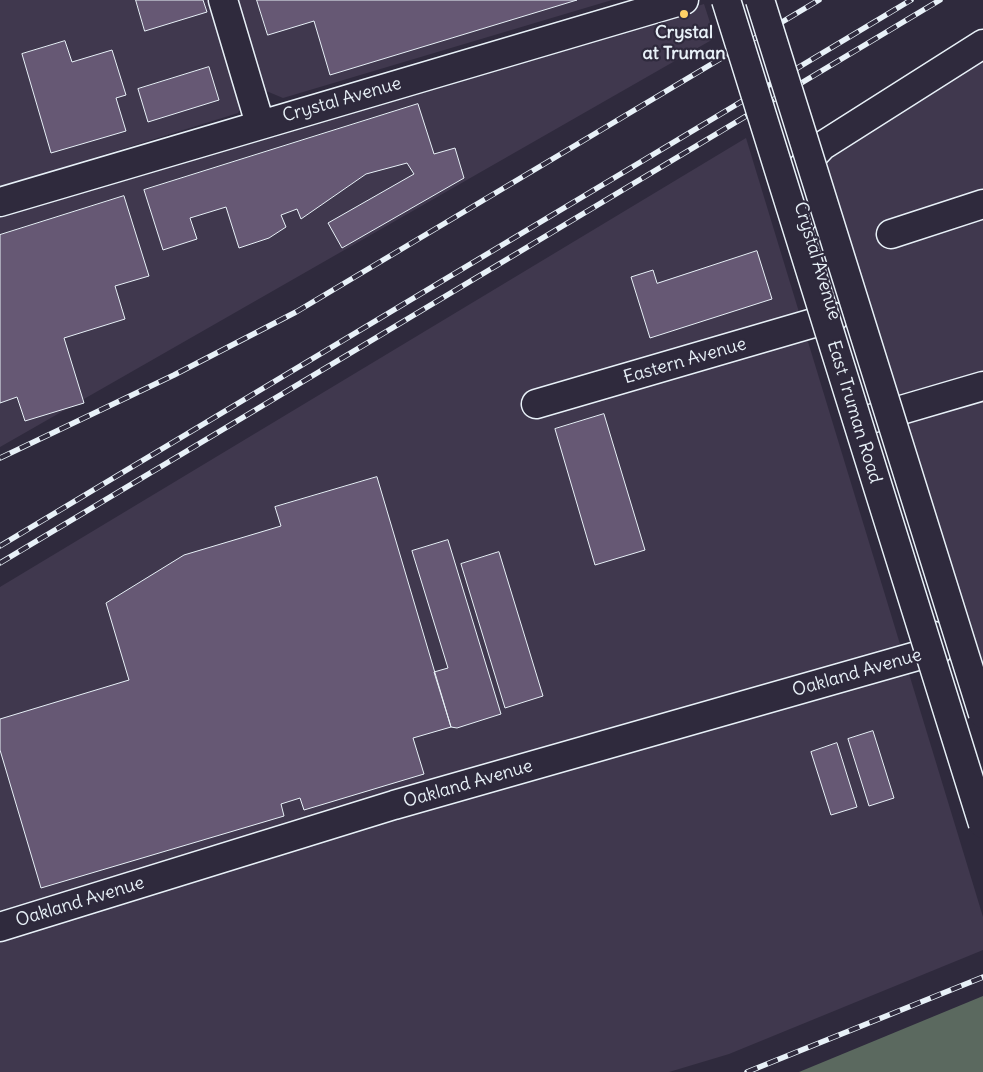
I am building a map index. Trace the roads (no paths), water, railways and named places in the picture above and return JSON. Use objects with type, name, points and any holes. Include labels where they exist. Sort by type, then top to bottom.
[{"type":"street","points":[[223,0],[260,124]]},
{"type":"street","name":"Crystal Avenue","points":[[0,202],[684,0]]},
{"type":"street","name":"East Truman Road","points":[[726,0],[983,824]]},
{"type":"street","name":"East Truman Road","points":[[760,0],[983,714]]},
{"type":"street","name":"Crystal Avenue","points":[[938,650],[797,198],[798,172],[822,146],[983,44]]},
{"type":"street","points":[[891,234],[983,204]]},
{"type":"street","name":"Eastern Avenue","points":[[536,404],[834,317]]},
{"type":"street","points":[[867,420],[983,386]]},
{"type":"street","name":"Oakland Avenue","points":[[0,927],[394,805],[938,650]]},
{"type":"railway","points":[[0,458],[174,375],[296,312],[819,0]]},
{"type":"railway","points":[[0,546],[911,0]]},
{"type":"railway","points":[[0,563],[940,0]]},
{"type":"railway","points":[[747,1072],[983,977]]},
{"type":"place","name":"Crystal at Truman","points":[[684,14]]}]
